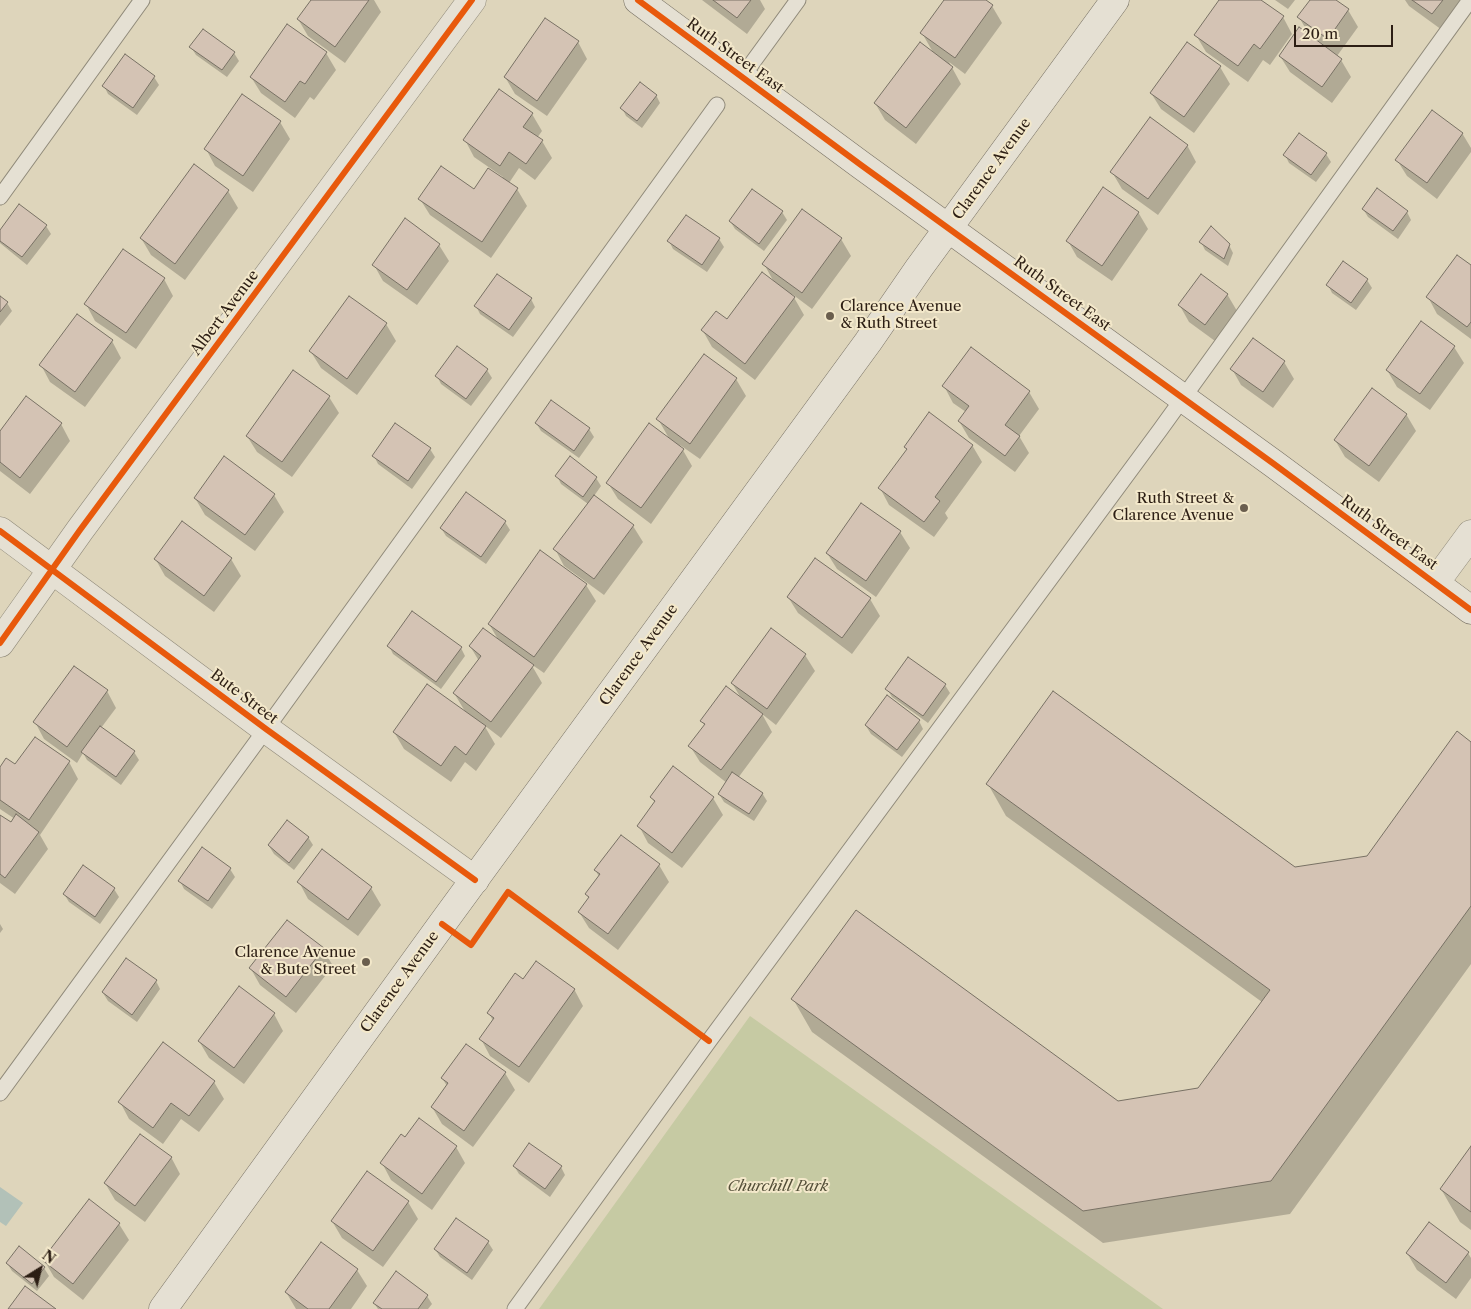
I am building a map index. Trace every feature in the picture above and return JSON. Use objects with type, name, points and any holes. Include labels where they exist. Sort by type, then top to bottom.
[{"type":"street","name":"Albert Avenue","points":[[0,643],[52,569],[472,0]]},
{"type":"street","name":"Ruth Street East","points":[[638,0],[1471,610]]},
{"type":"street","name":"Clarence Avenue","points":[[163,1309],[1115,0]]},
{"type":"street","name":"Bute Street","points":[[0,531],[266,729],[475,880]]},
{"type":"street","points":[[1435,583],[1471,534]]},
{"type":"lane","points":[[0,197],[142,0]]},
{"type":"lane","points":[[742,77],[798,0]]},
{"type":"lane","points":[[515,1309],[1184,398],[1470,0]]},
{"type":"lane","points":[[0,1093],[718,105]]},
{"type":"green space","name":"Churchill Park","points":[[750,1016],[1163,1309],[539,1309]]},
{"type":"shaded area","points":[[0,1187],[23,1203],[6,1226],[0,1222]]},
{"type":"building","points":[[311,0],[369,0],[335,47],[297,19]]},
{"type":"building","points":[[713,0],[751,0],[737,18]]},
{"type":"building","points":[[944,0],[986,0],[993,5],[955,58],[920,33]]},
{"type":"building","points":[[1219,0],[1261,0],[1284,16],[1260,49],[1254,44],[1238,66],[1194,35]]},
{"type":"building","points":[[1310,0],[1336,0],[1349,9],[1328,39],[1297,17]]},
{"type":"building","points":[[1412,0],[1443,0],[1432,14]]},
{"type":"building","points":[[545,18],[579,41],[537,101],[504,77]]},
{"type":"building","points":[[287,24],[327,52],[305,84],[300,81],[285,102],[250,77]]},
{"type":"building","points":[[1299,27],[1342,59],[1322,87],[1279,56]]},
{"type":"building","points":[[203,29],[235,52],[222,70],[189,47]]},
{"type":"building","points":[[920,42],[953,67],[906,128],[874,103]]},
{"type":"building","points":[[1187,42],[1221,66],[1184,117],[1150,93]]},
{"type":"building","points":[[125,54],[155,76],[133,108],[102,86]]},
{"type":"building","points":[[640,82],[657,95],[637,121],[620,108]]},
{"type":"building","points":[[499,89],[533,113],[523,127],[543,140],[526,164],[509,152],[500,166],[463,140]]},
{"type":"building","points":[[242,94],[281,121],[243,176],[204,149]]},
{"type":"building","points":[[1432,110],[1463,133],[1427,183],[1395,160]]},
{"type":"building","points":[[1150,117],[1188,145],[1148,199],[1110,172]]},
{"type":"building","points":[[1299,133],[1327,153],[1311,175],[1283,155]]},
{"type":"building","points":[[194,164],[229,190],[175,264],[140,238]]},
{"type":"building","points":[[441,166],[474,189],[488,168],[518,188],[482,242],[418,199]]},
{"type":"building","points":[[1103,187],[1139,212],[1102,266],[1066,241]]},
{"type":"building","points":[[1377,188],[1408,211],[1393,231],[1362,209]]},
{"type":"building","points":[[752,189],[783,211],[759,244],[729,221]]},
{"type":"building","points":[[19,204],[47,225],[22,257],[0,241],[0,230]]},
{"type":"building","points":[[802,209],[842,238],[802,293],[762,264]]},
{"type":"building","points":[[686,215],[720,238],[702,265],[667,241]]},
{"type":"building","points":[[405,218],[440,244],[407,290],[372,265]]},
{"type":"building","points":[[1211,226],[1230,244],[1224,259],[1199,242]]},
{"type":"building","points":[[123,249],[165,278],[126,333],[84,304]]},
{"type":"building","points":[[1457,255],[1471,265],[1471,322],[1467,327],[1426,297]]},
{"type":"building","points":[[1343,261],[1368,279],[1351,303],[1326,285]]},
{"type":"building","points":[[762,272],[795,297],[745,364],[701,330],[716,311],[727,319]]},
{"type":"building","points":[[497,274],[532,298],[509,330],[474,306]]},
{"type":"building","points":[[1201,274],[1228,294],[1205,325],[1178,305]]},
{"type":"building","points":[[0,296],[8,302],[0,312]]},
{"type":"building","points":[[349,296],[387,323],[347,379],[309,351]]},
{"type":"building","points":[[77,314],[113,340],[75,392],[39,365]]},
{"type":"building","points":[[1421,321],[1455,346],[1420,394],[1386,370]]},
{"type":"building","points":[[1253,338],[1285,361],[1263,392],[1230,369]]},
{"type":"building","points":[[457,346],[488,369],[466,399],[435,376]]},
{"type":"building","points":[[971,347],[1030,391],[1005,425],[1020,436],[1005,456],[958,421],[969,406],[942,386]]},
{"type":"building","points":[[704,354],[737,378],[690,444],[656,419]]},
{"type":"building","points":[[293,370],[330,396],[282,462],[246,436]]},
{"type":"building","points":[[1372,388],[1407,414],[1369,466],[1334,440]]},
{"type":"building","points":[[26,396],[62,423],[20,478],[0,462],[0,431]]},
{"type":"building","points":[[551,400],[590,428],[574,451],[535,423]]},
{"type":"building","points":[[929,412],[973,445],[935,497],[940,501],[924,522],[878,488],[907,449],[904,447]]},
{"type":"building","points":[[395,423],[431,448],[408,481],[372,456]]},
{"type":"building","points":[[649,423],[684,449],[641,508],[606,483]]},
{"type":"building","points":[[224,456],[275,494],[245,535],[194,498]]},
{"type":"building","points":[[570,456],[597,477],[583,497],[555,476]]},
{"type":"building","points":[[466,492],[506,521],[481,557],[440,528]]},
{"type":"building","points":[[594,495],[634,525],[594,579],[553,549]]},
{"type":"building","points":[[861,503],[901,531],[866,581],[826,553]]},
{"type":"building","points":[[182,521],[232,558],[204,596],[154,559]]},
{"type":"building","points":[[540,550],[587,584],[534,657],[488,624]]},
{"type":"building","points":[[815,558],[871,598],[842,638],[787,597]]},
{"type":"building","points":[[412,611],[462,647],[436,682],[387,646]]},
{"type":"building","points":[[483,628],[534,665],[491,722],[453,693],[481,656],[469,646]]},
{"type":"building","points":[[771,628],[806,654],[767,709],[731,683]]},
{"type":"building","points":[[908,657],[946,684],[923,716],[885,689]]},
{"type":"building","points":[[74,666],[108,690],[67,747],[33,722]]},
{"type":"building","points":[[427,684],[486,726],[466,755],[455,746],[441,766],[393,732]]},
{"type":"building","points":[[726,686],[763,714],[721,770],[688,746],[705,724],[700,721]]},
{"type":"building","points":[[1053,691],[1295,867],[1367,856],[1457,731],[1471,742],[1471,906],[1271,1181],[1083,1211],[791,999],[856,910],[1118,1101],[1198,1088],[1270,990],[986,784]]},
{"type":"building","points":[[887,695],[920,720],[897,750],[865,725]]},
{"type":"building","points":[[100,726],[135,751],[116,777],[81,752]]},
{"type":"building","points":[[35,737],[70,761],[29,820],[0,800],[0,767],[6,758],[15,764]]},
{"type":"building","points":[[673,766],[714,797],[672,853],[637,826],[655,801],[650,797]]},
{"type":"building","points":[[732,772],[763,793],[749,814],[718,794]]},
{"type":"building","points":[[16,814],[39,832],[5,878],[0,874],[0,815],[11,822]]},
{"type":"building","points":[[287,820],[309,837],[289,863],[268,845]]},
{"type":"building","points":[[621,835],[660,864],[608,934],[578,912],[589,897],[585,894],[600,874],[594,870]]},
{"type":"building","points":[[202,847],[231,868],[208,901],[178,881]]},
{"type":"building","points":[[322,849],[372,887],[348,920],[297,882]]},
{"type":"building","points":[[83,865],[115,888],[95,917],[63,894]]},
{"type":"building","points":[[287,920],[324,948],[286,997],[249,968]]},
{"type":"building","points":[[126,958],[157,980],[132,1015],[102,992]]},
{"type":"building","points":[[536,961],[575,989],[519,1067],[479,1039],[494,1018],[487,1013],[515,973],[523,979]]},
{"type":"building","points":[[239,986],[275,1013],[234,1068],[198,1041]]},
{"type":"building","points":[[163,1042],[215,1081],[189,1116],[171,1103],[153,1128],[118,1102]]},
{"type":"building","points":[[466,1044],[506,1072],[464,1131],[431,1107],[448,1083],[441,1078]]},
{"type":"building","points":[[419,1118],[457,1146],[422,1194],[380,1163],[401,1134],[405,1137]]},
{"type":"building","points":[[140,1134],[172,1157],[135,1206],[104,1183]]},
{"type":"building","points":[[529,1143],[562,1166],[545,1189],[513,1166]]},
{"type":"building","points":[[1471,1146],[1471,1212],[1440,1189]]},
{"type":"building","points":[[367,1171],[409,1201],[373,1251],[331,1221]]},
{"type":"building","points":[[89,1199],[120,1223],[73,1284],[42,1260]]},
{"type":"building","points":[[456,1218],[489,1241],[467,1273],[434,1249]]},
{"type":"building","points":[[1429,1222],[1469,1252],[1446,1283],[1406,1253]]},
{"type":"building","points":[[321,1242],[358,1269],[329,1309],[308,1309],[285,1292]]},
{"type":"building","points":[[19,1246],[45,1267],[32,1284],[6,1263]]},
{"type":"building","points":[[396,1271],[428,1295],[418,1309],[382,1309],[373,1303]]},
{"type":"building","points":[[25,1286],[56,1309],[8,1309]]},
{"type":"cycle path","points":[[0,643],[80,530],[472,0]]},
{"type":"cycle path","points":[[638,0],[1471,610]]},
{"type":"cycle path","points":[[0,531],[266,729],[475,880]]},
{"type":"cycle path","points":[[442,924],[471,945],[508,892],[709,1041]]},
{"type":"place","name":"Clarence Avenue & Ruth Street","points":[[830,316]]},
{"type":"place","name":"Ruth Street & Clarence Avenue","points":[[1244,508]]},
{"type":"place","name":"Clarence Avenue & Bute Street","points":[[366,962]]}]
